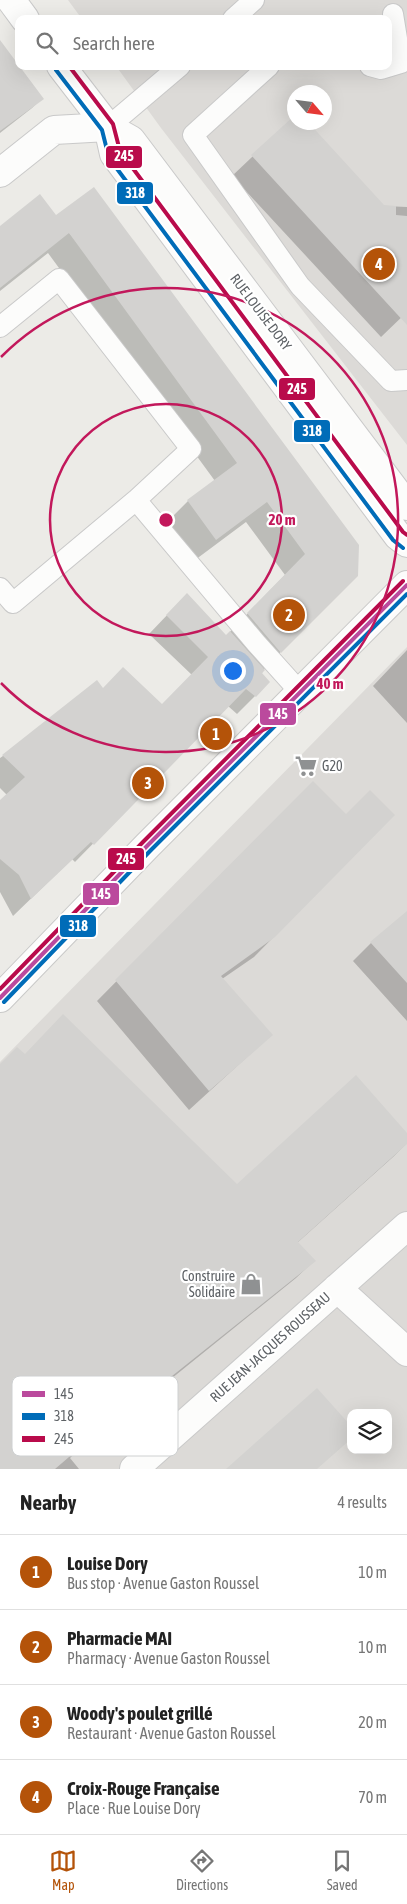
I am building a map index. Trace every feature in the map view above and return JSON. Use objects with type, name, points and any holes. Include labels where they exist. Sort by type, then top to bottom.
[{"type":"street","points":[[11,0],[22,15]]},
{"type":"street","name":"RUE LOUISE DORY","points":[[64,70],[108,128],[114,154],[398,536],[407,543]]},
{"type":"street","points":[[0,173],[54,130],[108,128]]},
{"type":"street","name":"RUE LOUISE DORY","points":[[108,128],[132,140],[407,506]]},
{"type":"street","points":[[0,998],[407,585]]},
{"type":"street","name":"RUE JEAN-JACQUES ROUSSEAU","points":[[178,1430],[407,1226]]},
{"type":"street","points":[[338,1288],[407,1352]]},
{"type":"street","name":"RUE JEAN-JACQUES ROUSSEAU","points":[[134,1469],[149,1456]]},
{"type":"lane","points":[[237,15],[254,0]]},
{"type":"lane","points":[[392,66],[401,63],[393,14]]},
{"type":"lane","points":[[108,128],[175,70]]},
{"type":"lane","points":[[265,70],[193,135],[300,286],[391,382],[407,380]]},
{"type":"lane","points":[[0,327],[59,279],[191,449],[136,500],[13,603],[0,588]]},
{"type":"lane","points":[[136,500],[256,643],[300,692]]},
{"type":"shaded area","points":[[68,0],[407,0],[407,445],[161,128],[119,70],[392,70],[392,15],[79,15]]},
{"type":"shaded area","points":[[407,647],[407,1469],[0,1469],[0,1062]]},
{"type":"building","points":[[0,40],[15,60],[15,70],[22,70],[44,99],[0,131]]},
{"type":"building","points":[[287,122],[287,130],[315,130],[384,205],[396,206],[396,215],[407,216],[407,325],[251,155]]},
{"type":"building","points":[[94,187],[359,545],[358,576],[281,653],[247,613],[305,554],[267,502],[216,540],[187,500],[237,463],[69,233],[0,288],[0,226],[40,194],[56,215]]},
{"type":"building","points":[[187,593],[226,635],[230,631],[265,670],[262,673],[270,682],[256,697],[246,689],[94,845],[91,842],[31,899],[19,875],[0,859],[0,800],[25,777],[2,755],[97,680],[103,688],[123,667],[162,704],[208,657],[166,615]]},
{"type":"building","points":[[313,781],[346,814],[370,790],[395,815],[275,937],[221,976],[273,1035],[209,1091],[115,980]]},
{"type":"building","points":[[407,911],[407,983],[370,942]]},
{"type":"building","points":[[63,1014],[237,1184],[356,1075],[407,1133],[407,1144],[298,1242],[316,1261],[172,1376],[12,1376],[12,1456],[70,1456],[55,1469],[0,1469],[0,1064],[17,1047],[25,1054]]},
{"type":"building","points":[[317,1388],[347,1422],[347,1443],[317,1469],[226,1469]]},
{"type":"transit line","name":"318","points":[[56,70],[102,130],[109,158],[393,540],[403,548]]},
{"type":"transit line","name":"245","points":[[72,70],[113,124],[120,151],[407,535]]},
{"type":"transit line","name":"245","points":[[0,989],[143,842],[403,581]]},
{"type":"transit line","name":"145","points":[[0,998],[147,846],[407,585]]},
{"type":"transit line","name":"318","points":[[4,1002],[151,850],[407,594]]},
{"type":"place","name":"Croix-Rouge Française","points":[[379,264]]},
{"type":"place","name":"Pharmacie MAI","points":[[289,615]]},
{"type":"place","name":"Louise Dory","points":[[216,734]]},
{"type":"place","name":"G20","points":[[306,766]]},
{"type":"place","name":"Woody's poulet grillé","points":[[148,783]]},
{"type":"place","name":"Construire Solidaire","points":[[251,1284]]}]
